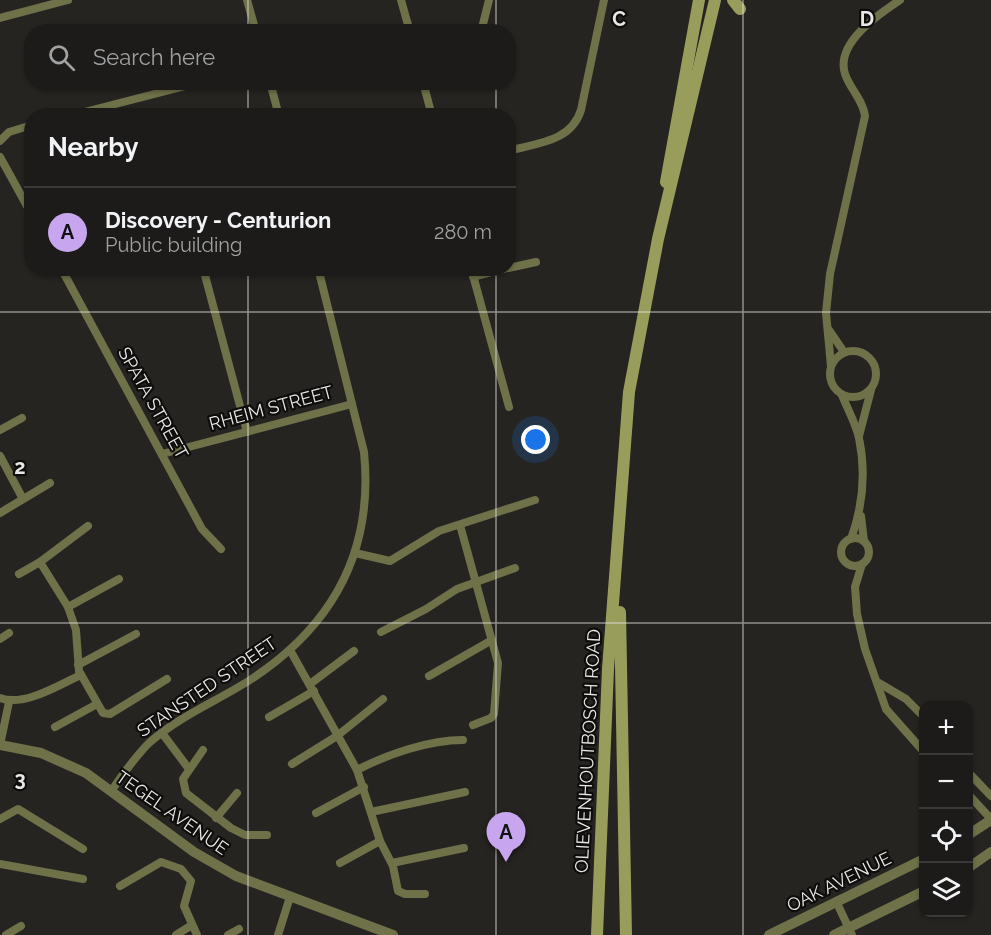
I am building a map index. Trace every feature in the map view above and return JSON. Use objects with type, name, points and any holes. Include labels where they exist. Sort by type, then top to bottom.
[{"type":"main road","name":"OLIEVENHOUTBOSCH ROAD","points":[[658,239],[671,146],[699,0]]},
{"type":"main road","name":"OLIEVENHOUTBOSCH ROAD","points":[[597,935],[608,669],[618,569],[622,470],[629,392],[658,239],[715,1]]},
{"type":"main road","points":[[671,146],[706,6],[715,1]]},
{"type":"main road","name":"OLIEVENHOUTBOSCH ROAD","points":[[618,569],[622,662],[626,935]]},
{"type":"street","points":[[0,18],[68,0]]},
{"type":"street","points":[[247,0],[254,24]]},
{"type":"street","points":[[401,0],[408,24]]},
{"type":"street","points":[[483,24],[489,0]]},
{"type":"street","points":[[516,149],[555,138],[574,126],[581,110],[604,0]]},
{"type":"street","points":[[859,436],[842,395],[832,384],[826,309],[830,274],[865,116],[862,105],[844,72],[846,56],[851,44],[863,27],[900,0]]},
{"type":"street","points":[[100,108],[170,90]]},
{"type":"street","points":[[272,90],[277,108]]},
{"type":"street","points":[[425,90],[430,108]]},
{"type":"street","points":[[0,141],[9,132],[24,127]]},
{"type":"street","points":[[0,157],[24,200]]},
{"type":"street","points":[[516,266],[536,262]]},
{"type":"street","name":"SPATA STREET","points":[[65,276],[202,529],[221,549]]},
{"type":"street","points":[[205,276],[247,432]]},
{"type":"street","name":"STANSTED STREET","points":[[112,790],[142,750],[162,733],[248,680],[290,650],[333,601],[355,554],[365,515],[367,485],[364,452],[320,276]]},
{"type":"street","points":[[473,276],[509,407]]},
{"type":"street","points":[[828,330],[844,352]]},
{"type":"street","points":[[831,366],[844,352],[859,351],[873,360],[877,375],[859,436],[862,481],[860,512],[864,541],[869,553],[862,564],[855,586]]},
{"type":"street","points":[[842,395],[856,398],[871,390]]},
{"type":"street","name":"RHEIM STREET","points":[[162,454],[352,404]]},
{"type":"street","points":[[0,430],[21,418]]},
{"type":"street","points":[[0,456],[23,499]]},
{"type":"street","points":[[0,513],[50,483]]},
{"type":"street","points":[[355,554],[390,561],[439,531],[535,500]]},
{"type":"street","points":[[860,512],[851,539],[842,549],[855,586],[861,631],[882,698],[891,717],[919,747]]},
{"type":"street","points":[[460,525],[477,582],[498,670],[494,714],[473,725]]},
{"type":"street","points":[[19,574],[40,562],[88,526]]},
{"type":"street","points":[[851,539],[864,541]]},
{"type":"street","points":[[40,562],[68,607],[76,630],[78,665],[81,675],[103,713],[110,714],[167,679]]},
{"type":"street","points":[[846,562],[854,566],[862,564]]},
{"type":"street","points":[[381,632],[426,609],[457,589],[515,568]]},
{"type":"street","points":[[68,607],[119,579]]},
{"type":"street","points":[[0,639],[9,633]]},
{"type":"street","points":[[78,665],[136,634]]},
{"type":"street","points":[[429,676],[492,640]]},
{"type":"street","points":[[290,650],[357,770],[380,841],[392,863],[398,891],[425,894]]},
{"type":"street","points":[[269,717],[312,688],[354,651]]},
{"type":"street","points":[[0,698],[9,702],[39,694],[81,675]]},
{"type":"street","points":[[879,683],[906,699],[919,712]]},
{"type":"street","points":[[292,764],[337,736],[382,699]]},
{"type":"street","points":[[0,745],[9,702]]},
{"type":"street","points":[[56,727],[97,704]]},
{"type":"street","points":[[162,733],[189,769]]},
{"type":"street","points":[[357,770],[387,756],[441,740],[463,740]]},
{"type":"street","name":"TEGEL AVENUE","points":[[0,745],[41,753],[69,765],[112,790],[210,863],[372,932],[393,935]]},
{"type":"street","points":[[203,750],[183,779],[184,789],[216,818],[240,834],[267,835]]},
{"type":"street","points":[[973,776],[991,796]]},
{"type":"street","points":[[316,813],[364,787]]},
{"type":"street","points":[[371,812],[465,792]]},
{"type":"street","points":[[216,818],[237,793]]},
{"type":"street","points":[[973,799],[991,820],[973,832]]},
{"type":"street","points":[[0,819],[18,809],[83,849]]},
{"type":"street","points":[[340,863],[380,841]]},
{"type":"street","points":[[392,863],[464,848]]},
{"type":"street","points":[[973,866],[991,852]]},
{"type":"street","name":"OAK AVENUE","points":[[769,935],[919,861]]},
{"type":"street","points":[[973,867],[991,861]]},
{"type":"street","points":[[120,886],[161,862],[177,866],[191,881],[184,906],[197,935]]},
{"type":"street","points":[[0,864],[82,879]]},
{"type":"street","points":[[834,935],[850,932],[919,894]]},
{"type":"street","points":[[278,935],[290,897]]},
{"type":"street","points":[[836,901],[850,932]]},
{"type":"street","points":[[176,935],[192,925]]},
{"type":"street","points":[[6,935],[21,926]]},
{"type":"street","points":[[228,935],[239,929]]},
{"type":"place","name":"Discovery - Centurion","points":[[506,862]]}]
